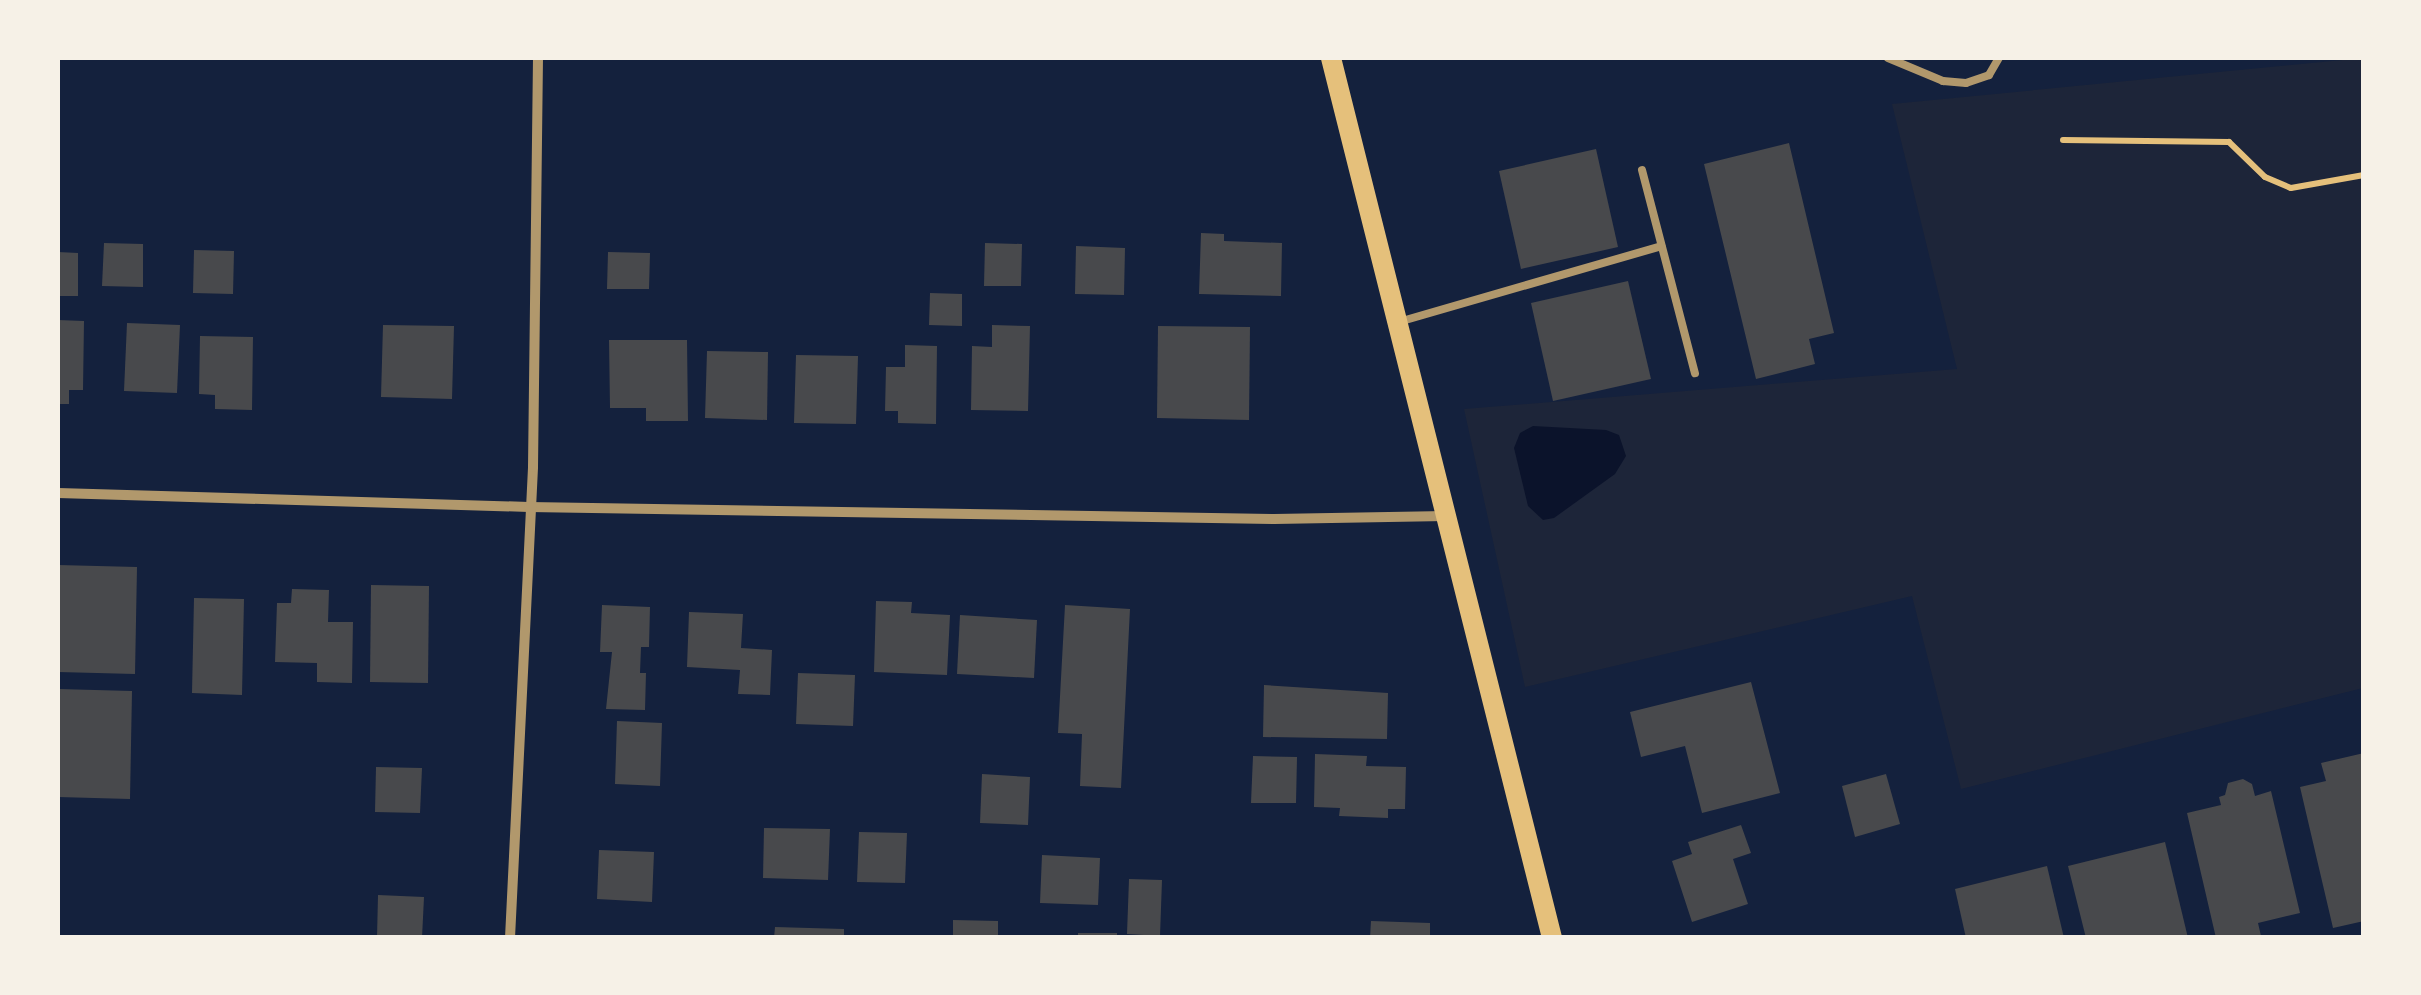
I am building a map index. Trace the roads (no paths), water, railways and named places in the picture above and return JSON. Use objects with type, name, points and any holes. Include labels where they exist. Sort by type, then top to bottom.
[{"type":"main road","points":[[1331,58],[1552,938]]},
{"type":"street","points":[[510,938],[529,507],[538,58]]},
{"type":"street","points":[[58,493],[529,507],[1274,519],[1446,516]]},
{"type":"lane","points":[[1888,58],[1942,82],[1966,84],[1988,75],[1999,58]]},
{"type":"lane","points":[[1642,170],[1694,373]]},
{"type":"lane","points":[[1397,322],[1662,246]]}]
